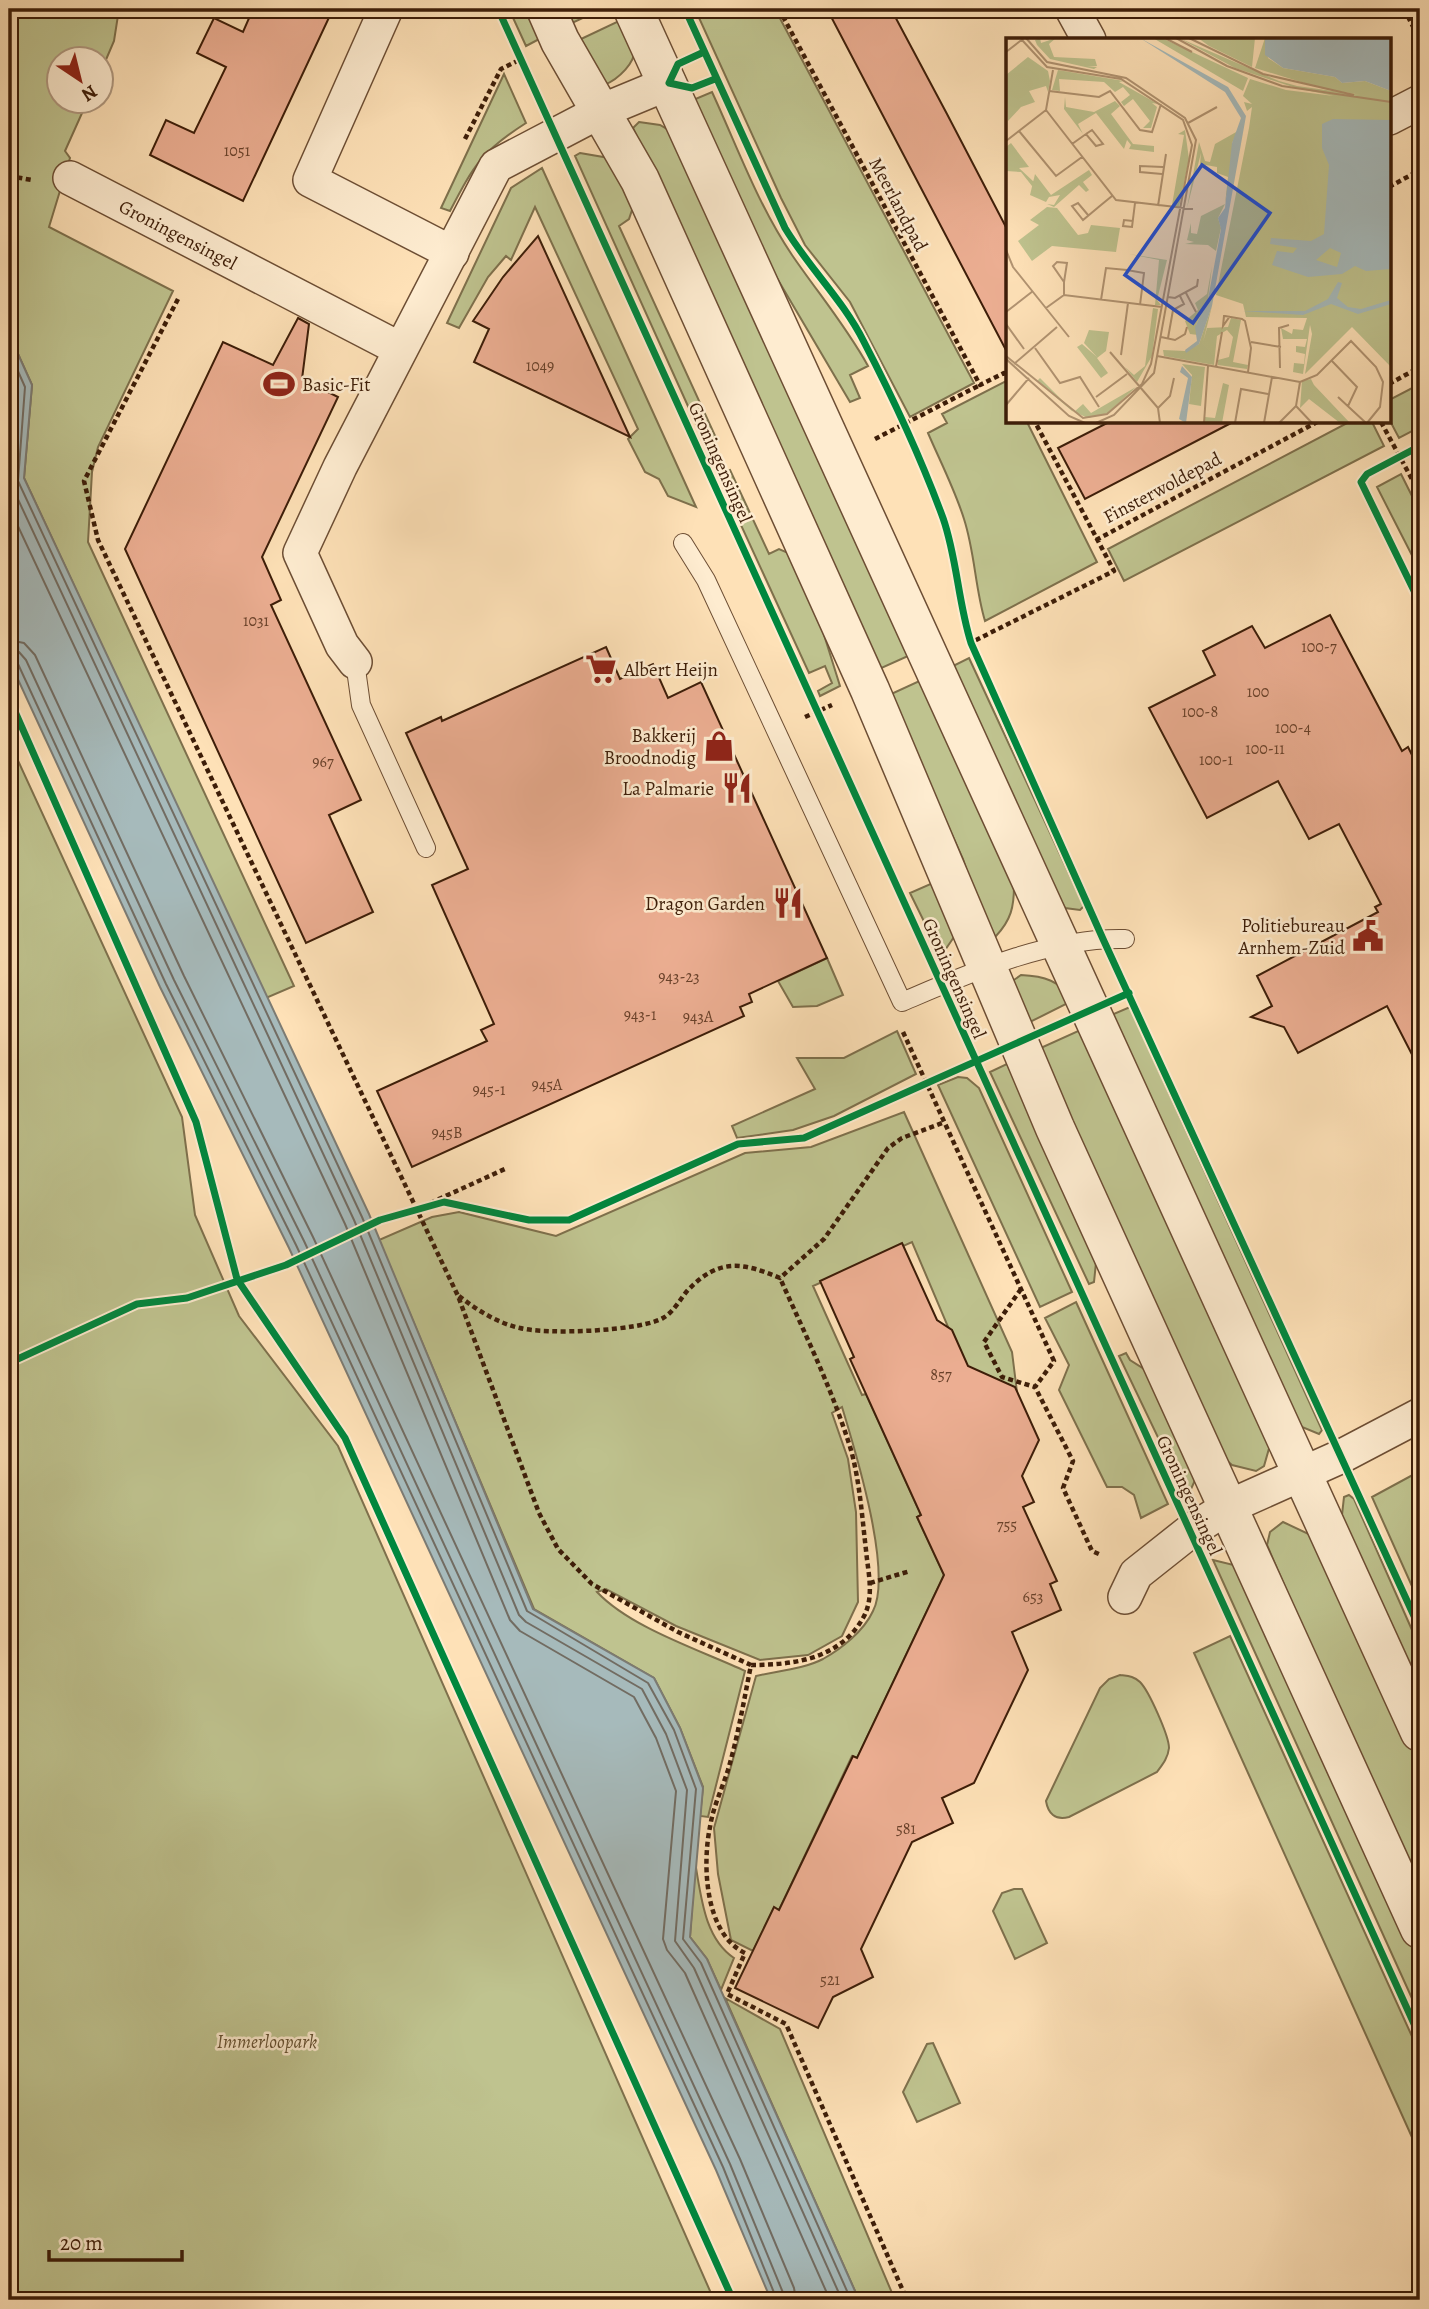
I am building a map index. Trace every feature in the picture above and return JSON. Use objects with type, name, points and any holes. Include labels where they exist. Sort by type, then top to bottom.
[{"type":"street","points":[[386,9],[310,180],[453,253]]},
{"type":"street","name":"Groningensingel","points":[[546,9],[600,113],[640,180],[870,690],[1055,1128],[1420,1929]]},
{"type":"street","points":[[633,9],[1420,1732]]},
{"type":"street","points":[[1072,9],[1088,38]]},
{"type":"street","points":[[355,662],[342,645],[300,553],[400,349],[453,253],[496,166],[600,113],[669,83]]},
{"type":"street","points":[[1390,117],[1420,102]]},
{"type":"street","name":"Groningensingel","points":[[70,178],[400,349]]},
{"type":"street","points":[[1228,1507],[1303,1474],[1420,1415]]},
{"type":"street","name":"Groningensingel","points":[[1130,1586],[1189,1532],[1228,1507]]},
{"type":"lane","points":[[682,543],[706,580],[902,1002],[988,964],[1092,938],[1125,939]]},
{"type":"lane","points":[[355,662],[361,705],[426,848]]},
{"type":"path","points":[[1404,9],[1420,40]]},
{"type":"path","points":[[515,47],[527,72]]},
{"type":"path","points":[[1390,186],[1420,170]]},
{"type":"path","points":[[178,299],[84,481],[98,540],[458,1296],[538,1513],[558,1549],[592,1584],[634,1609],[751,1665],[782,1665],[823,1656],[845,1640],[863,1618],[870,1597],[859,1491],[850,1450],[817,1362],[780,1278],[749,1265],[721,1266],[690,1289],[666,1317],[649,1325],[581,1331],[520,1329],[479,1312],[458,1296]]},
{"type":"path","points":[[1390,383],[1420,367]]},
{"type":"path","points":[[871,441],[1004,373],[1006,375]]},
{"type":"path","points":[[898,416],[908,438]]},
{"type":"path","points":[[971,643],[1114,571],[1036,424]]},
{"type":"path","points":[[1382,424],[1420,494]]},
{"type":"path","points":[[1389,463],[1410,451]]},
{"type":"path","points":[[968,633],[977,655]]},
{"type":"path","points":[[811,699],[823,724]]},
{"type":"path","points":[[898,1020],[1054,1361],[1035,1387]]},
{"type":"path","points":[[915,1088],[940,1077]]},
{"type":"path","points":[[780,1278],[824,1239],[888,1148],[902,1138],[945,1122]]},
{"type":"path","points":[[404,1214],[507,1168]]},
{"type":"path","points":[[415,1210],[444,1202],[456,1204]]},
{"type":"path","points":[[1021,1289],[984,1342],[1002,1377],[1035,1387],[1073,1461],[1063,1488],[1092,1551],[1130,1586]]},
{"type":"path","points":[[1035,1318],[1046,1313]]},
{"type":"path","points":[[870,1583],[909,1571]]},
{"type":"path","points":[[751,1665],[728,1770],[710,1826],[708,1847],[708,1888],[721,1930],[731,1946],[744,1953],[727,1994],[786,2024],[907,2300]]},
{"type":"green space","points":[[9,9],[119,9],[112,46],[46,46],[46,116],[81,116],[65,151],[70,158],[49,227],[173,291],[98,447],[92,472],[88,542],[294,986],[266,998],[24,478],[32,385],[9,334]]},
{"type":"green space","points":[[509,9],[533,9],[545,36],[526,46]]},
{"type":"green space","points":[[564,9],[602,9],[570,24]]},
{"type":"green space","points":[[695,9],[775,9],[974,383],[910,417],[850,302],[805,245]]},
{"type":"green space","points":[[621,20],[634,46],[633,58],[620,75],[604,85],[581,39]]},
{"type":"green space","points":[[504,74],[526,123],[499,142],[480,160],[450,211],[441,208]]},
{"type":"green space","points":[[712,92],[758,196],[780,236],[868,366],[850,375],[860,398],[850,402],[761,251],[693,100]]},
{"type":"green space","points":[[639,122],[660,125],[677,135],[917,652],[877,670],[633,128]]},
{"type":"green space","points":[[580,153],[609,158],[636,198],[629,219],[619,226],[717,440],[706,446],[575,156]]},
{"type":"green space","points":[[542,168],[696,507],[668,496],[659,479],[645,472],[628,439],[638,429],[535,207],[511,260],[506,256],[488,277],[459,328],[447,323],[511,188]]},
{"type":"green space","points":[[1006,381],[1006,424],[1028,424],[1097,562],[985,621],[964,519],[928,433],[947,423],[942,414]]},
{"type":"green space","points":[[1420,384],[1420,427],[1399,438],[1390,421],[1390,399]]},
{"type":"green space","points":[[1345,424],[1373,424],[1384,446],[1124,581],[1108,549]]},
{"type":"green space","points":[[730,470],[769,554],[779,549],[800,558],[840,686],[820,696],[818,691],[832,683],[825,666],[809,673],[718,475]]},
{"type":"green space","points":[[1401,474],[1420,512],[1420,571],[1377,487]]},
{"type":"green space","points":[[969,658],[1084,906],[1080,910],[1065,908],[1061,901],[949,668]]},
{"type":"green space","points":[[928,677],[1014,886],[1011,913],[996,936],[992,936],[980,911],[963,859],[889,695]]},
{"type":"green space","name":"Immerloopark","points":[[9,741],[182,1117],[195,1215],[239,1316],[338,1446],[714,2300],[9,2300]]},
{"type":"green space","points":[[935,882],[956,934],[941,956],[910,893]]},
{"type":"green space","points":[[827,958],[843,995],[817,1006],[793,1007],[778,981]]},
{"type":"green space","points":[[1021,975],[1051,981],[1063,988],[1074,1000],[1028,1023],[1011,982]]},
{"type":"green space","points":[[1130,1007],[1322,1430],[1319,1434],[1302,1427],[1298,1420],[1109,1016]]},
{"type":"green space","points":[[1087,1027],[1270,1445],[1264,1466],[1256,1471],[1232,1465],[1218,1453],[1034,1051]]},
{"type":"green space","points":[[897,1031],[916,1074],[834,1116],[793,1130],[737,1138],[732,1126],[815,1089],[797,1058],[844,1058]]},
{"type":"green space","points":[[1011,1062],[1097,1253],[1094,1282],[1089,1284],[990,1072]]},
{"type":"green space","points":[[958,1077],[967,1078],[979,1088],[1072,1292],[1040,1307],[938,1085]]},
{"type":"green space","points":[[904,1112],[1012,1352],[1017,1392],[996,1440],[912,1242],[813,1286],[862,1395],[866,1394],[921,1515],[917,1517],[944,1575],[857,1758],[852,1756],[779,1910],[774,1908],[753,1951],[731,1940],[718,1874],[714,1828],[756,1676],[807,1665],[837,1650],[858,1632],[869,1618],[878,1593],[878,1569],[870,1510],[842,1407],[832,1413],[848,1459],[856,1512],[858,1602],[842,1636],[808,1655],[760,1660],[676,1626],[606,1589],[597,1592],[628,1617],[745,1671],[708,1817],[700,1816],[703,1787],[680,1728],[654,1678],[534,1609],[379,1240],[432,1217],[459,1212],[556,1236],[745,1153],[811,1147]]},
{"type":"green space","points":[[1076,1302],[1168,1504],[1141,1518],[1134,1495],[1122,1487],[1107,1487],[1059,1390],[1069,1365],[1045,1318]]},
{"type":"green space","points":[[1126,1353],[1130,1360],[1155,1376],[1196,1478],[1187,1498],[1119,1356]]},
{"type":"green space","points":[[1420,1471],[1420,1604],[1372,1497]]},
{"type":"green space","points":[[1349,1495],[1354,1499],[1420,1648],[1420,1697],[1346,1533],[1342,1515],[1344,1497]]},
{"type":"green space","points":[[1283,1522],[1315,1537],[1356,1615],[1420,1757],[1420,1900],[1267,1545],[1270,1532]]},
{"type":"green space","points":[[1213,1560],[1242,1567],[1420,1960],[1420,2016]]},
{"type":"green space","points":[[1230,1636],[1420,2054],[1420,2155],[1194,1653]]},
{"type":"green space","points":[[1120,1675],[1138,1680],[1148,1694],[1168,1742],[1166,1758],[1157,1772],[1069,1817],[1056,1817],[1048,1809],[1046,1801],[1100,1688],[1109,1679]]},
{"type":"green space","points":[[695,1862],[710,1928],[724,1949],[734,1958],[721,1990],[707,1959],[690,1937]]},
{"type":"green space","points":[[1022,1889],[1047,1943],[1015,1959],[993,1911],[1002,1893]]},
{"type":"green space","points":[[725,1998],[780,2029],[895,2300],[859,2300]]},
{"type":"green space","points":[[933,2043],[960,2103],[917,2122],[903,2092],[927,2044]]},
{"type":"water","points":[[9,334],[32,385],[24,478],[369,1214],[533,1609],[654,1678],[680,1728],[703,1788],[690,1937],[707,1959],[859,2300],[771,2300],[716,2170],[289,1248],[160,987],[9,660]]},
{"type":"building","points":[[253,9],[333,9],[243,201],[150,155],[166,120],[194,133],[226,67],[197,53],[214,18],[243,32]]},
{"type":"building","points":[[827,9],[891,9],[947,114],[1006,227],[1006,350]]},
{"type":"building","points":[[538,236],[630,437],[474,362],[489,329],[473,321],[503,277]]},
{"type":"building","points":[[298,318],[309,324],[302,379],[338,397],[262,557],[281,600],[271,605],[361,800],[329,815],[373,912],[306,943],[125,549],[223,342],[273,365]]},
{"type":"building","points":[[1105,424],[1229,424],[1085,499],[1058,448]]},
{"type":"building","points":[[1330,615],[1402,751],[1408,747],[1420,771],[1420,1070],[1387,1006],[1298,1053],[1284,1027],[1251,1017],[1272,1006],[1257,976],[1378,912],[1375,907],[1381,904],[1339,824],[1309,839],[1278,781],[1207,818],[1149,708],[1215,675],[1203,651],[1252,626],[1265,648]]},
{"type":"building","points":[[606,647],[620,679],[653,664],[668,698],[701,682],[827,958],[749,994],[752,1002],[740,1007],[744,1016],[412,1167],[377,1091],[487,1041],[481,1030],[494,1024],[432,885],[468,869],[406,733],[441,717],[442,721]]},
{"type":"building","points":[[902,1243],[937,1320],[952,1330],[968,1366],[1015,1387],[1039,1440],[1022,1476],[1034,1502],[1023,1507],[1057,1581],[1050,1584],[1061,1610],[1012,1632],[1028,1670],[974,1783],[942,1798],[953,1823],[912,1842],[861,1949],[873,1977],[833,1997],[818,2028],[735,1988],[774,1907],[779,1910],[853,1756],[857,1758],[944,1575],[917,1517],[921,1515],[850,1359],[854,1357],[820,1281]]},
{"type":"cycle path","points":[[498,9],[1420,2037]]},
{"type":"cycle path","points":[[685,9],[785,228],[856,327],[906,428],[948,533],[971,643],[1103,939],[1420,1629]]},
{"type":"cycle path","points":[[704,52],[678,64],[669,83],[692,88],[715,79]]},
{"type":"cycle path","points":[[1420,446],[1367,474],[1361,482],[1420,603]]},
{"type":"cycle path","points":[[9,698],[196,1122],[237,1279],[345,1438],[733,2300]]},
{"type":"cycle path","points":[[9,1363],[137,1304],[187,1298],[286,1265],[380,1220],[444,1202],[529,1220],[569,1220],[738,1144],[804,1138],[1129,993]]},
{"type":"place","name":"Basic-Fit","points":[[279,384]]},
{"type":"place","name":"Albert Heijn","points":[[601,669]]},
{"type":"place","name":"Bakkerij Broodnodig","points":[[719,746]]},
{"type":"place","name":"La Palmarie","points":[[737,788]]},
{"type":"place","name":"Dragon Garden","points":[[788,903]]},
{"type":"place","name":"Politiebureau Arnhem-Zuid","points":[[1368,936]]}]
